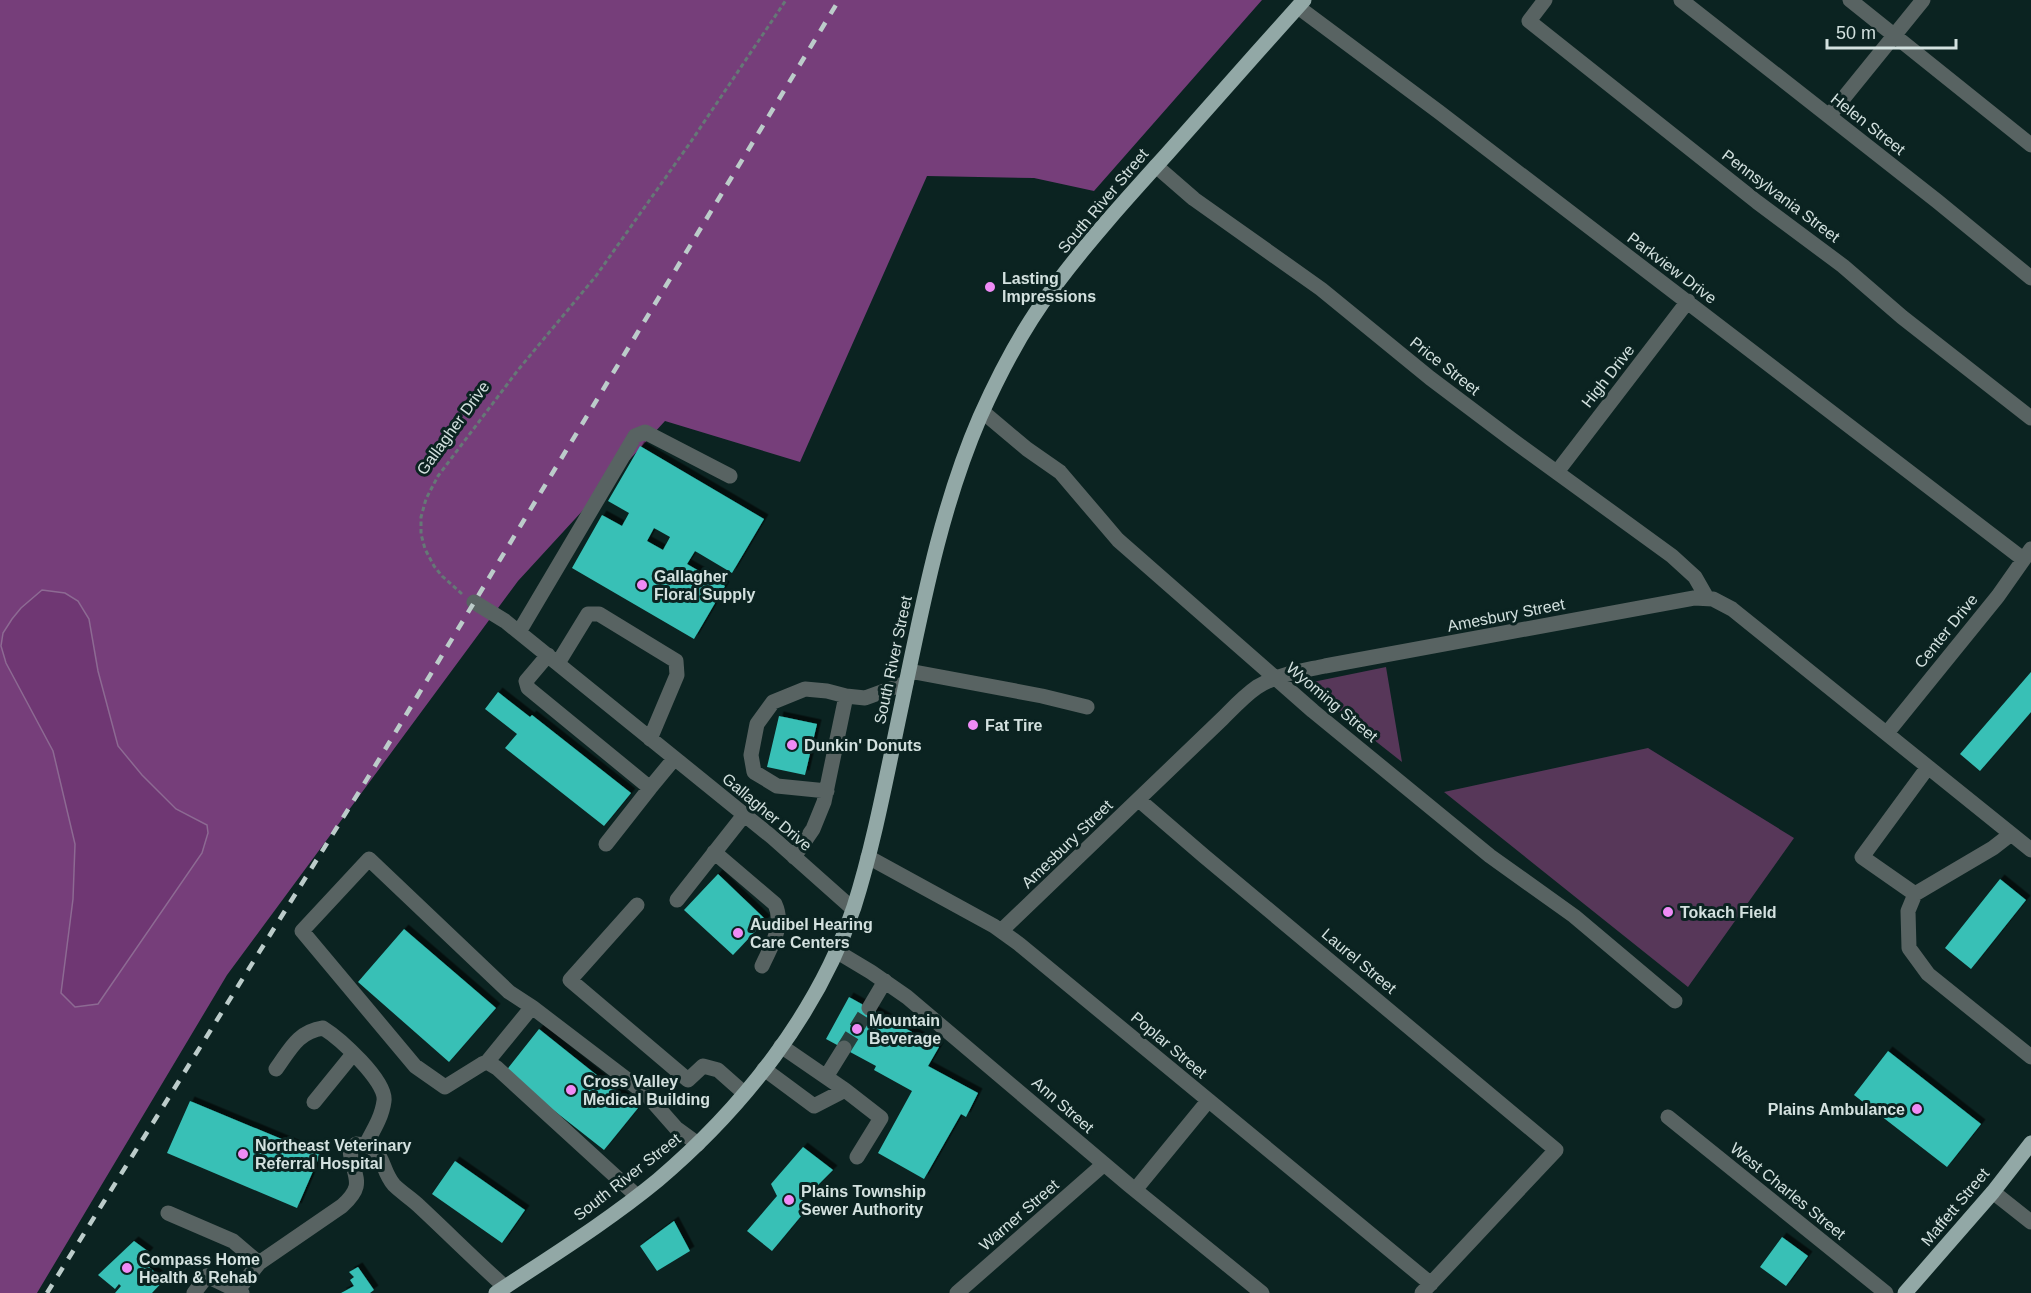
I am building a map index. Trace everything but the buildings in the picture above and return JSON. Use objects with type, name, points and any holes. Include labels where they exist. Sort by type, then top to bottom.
[{"type":"main road","name":"South River Street","points":[[500,1290],[637,1196],[698,1144],[764,1069],[806,1007],[836,951],[853,909],[868,857],[936,548],[964,454],[983,412],[1026,329],[1053,288],[1156,166],[1301,3]]},
{"type":"main road","name":"Maffett Street","points":[[1905,1293],[1993,1192],[2031,1143]]},
{"type":"street","name":"Pennsylvania Street","points":[[1545,0],[1529,21],[1757,202],[1844,266],[1902,317],[2031,418]]},
{"type":"street","name":"Helen Street","points":[[1681,0],[2031,278]]},
{"type":"street","points":[[1850,0],[2031,145]]},
{"type":"street","points":[[1829,116],[1923,0]]},
{"type":"street","name":"Parkview Drive","points":[[1301,3],[1321,22],[1624,255],[2027,554]]},
{"type":"street","name":"Price Street","points":[[1156,166],[1194,199],[1321,289],[1430,378],[1672,556],[1695,577],[1707,598]]},
{"type":"street","name":"High Drive","points":[[1557,472],[1688,302]]},
{"type":"street","name":"Wyoming Street","points":[[983,412],[1060,472],[1118,540],[1313,711],[1490,856],[1574,916],[1675,1001]]},
{"type":"street","points":[[519,632],[635,436],[645,432],[730,476]]},
{"type":"street","name":"Center Drive","points":[[1887,733],[1998,596],[2027,554]]},
{"type":"street","points":[[1707,598],[1722,602],[2031,850]]},
{"type":"street","name":"Amesbury Street","points":[[1001,931],[1244,698],[1276,678],[1325,666],[1671,601],[1707,598]]},
{"type":"street","name":"Gallagher Drive","points":[[474,602],[506,621],[553,659],[744,815],[853,909]]},
{"type":"street","points":[[650,739],[677,675],[676,661],[599,614],[588,614],[553,659],[526,681],[528,688],[650,788]]},
{"type":"street","points":[[826,791],[777,786],[754,772],[751,755],[757,724],[773,702],[805,689],[865,698],[908,677],[1042,696],[1087,707]]},
{"type":"street","points":[[794,857],[813,828],[824,802],[846,696]]},
{"type":"street","points":[[606,844],[674,759]]},
{"type":"street","points":[[1915,894],[1862,857],[1928,767]]},
{"type":"street","name":"Laurel Street","points":[[1139,800],[1556,1150],[1427,1288]]},
{"type":"street","points":[[677,900],[744,815]]},
{"type":"street","points":[[2011,834],[1993,848],[1915,894],[1908,911],[1909,948],[1928,974],[2031,1057]]},
{"type":"street","points":[[714,852],[775,904],[779,913],[778,929],[762,966]]},
{"type":"street","name":"Poplar Street","points":[[868,857],[1001,931],[1208,1101],[1427,1288]]},
{"type":"street","points":[[532,1007],[492,1065],[445,1087],[416,1066],[302,931],[369,860],[509,992],[532,1007],[646,1094],[676,1128],[698,1144]]},
{"type":"street","points":[[637,904],[570,980],[688,1080],[703,1066],[718,1070],[744,1093]]},
{"type":"street","name":"Ann Street","points":[[836,951],[885,981],[957,1038],[1135,1190],[1262,1293]]},
{"type":"street","points":[[869,1008],[885,981]]},
{"type":"street","points":[[276,1069],[300,1037],[310,1030],[323,1028],[332,1034],[376,1076],[383,1089],[385,1099],[380,1116],[366,1144]]},
{"type":"street","points":[[781,1046],[881,1118],[857,1157]]},
{"type":"street","points":[[826,1077],[843,1048]]},
{"type":"street","points":[[314,1102],[353,1054]]},
{"type":"street","points":[[492,1065],[637,1196]]},
{"type":"street","points":[[764,1069],[814,1106],[845,1090]]},
{"type":"street","points":[[1135,1190],[1208,1101]]},
{"type":"street","name":"West Charles Street","points":[[1668,1117],[1886,1293]]},
{"type":"street","points":[[194,1293],[207,1276],[239,1292],[259,1263],[354,1196],[357,1182],[350,1151],[356,1144],[372,1146],[382,1160],[393,1184],[419,1205],[500,1290]]},
{"type":"street","name":"Warner Street","points":[[957,1293],[1104,1164]]},
{"type":"street","points":[[1993,1192],[2031,1222]]},
{"type":"street","points":[[168,1213],[233,1241],[259,1263]]},
{"type":"path","name":"Gallagher Drive","points":[[474,602],[442,576],[424,549],[421,517],[426,499],[438,476],[518,370],[596,276],[690,143],[786,0]]},
{"type":"shaded area","points":[[0,0],[1262,0],[1094,191],[1034,178],[927,176],[800,462],[665,421],[518,581],[227,975],[37,1293],[0,1293]],"holes":[[[65,593],[78,601],[89,619],[98,671],[118,746],[142,775],[176,809],[207,825],[208,833],[202,853],[73,899],[75,844],[53,751],[6,663],[1,646],[3,633],[21,608]]]},
{"type":"shaded area","points":[[42,590],[65,593],[78,601],[89,619],[98,671],[118,746],[142,775],[176,809],[207,825],[208,833],[202,853],[98,1004],[75,1007],[61,993],[73,899],[75,844],[53,751],[6,663],[1,646],[3,633],[12,619]]},
{"type":"shaded area","points":[[1386,667],[1402,762],[1303,684]]},
{"type":"shaded area","name":"Tokach Field","points":[[1648,748],[1794,838],[1688,987],[1444,792]]},
{"type":"tunnel","points":[[844,1048],[869,1008]]},
{"type":"railway","points":[[47,1293],[372,771],[839,0]]},
{"type":"place","name":"Lasting Impressions","points":[[990,287]]},
{"type":"place","name":"Gallagher Floral Supply","points":[[642,585]]},
{"type":"place","name":"Fat Tire","points":[[973,725]]},
{"type":"place","name":"Dunkin' Donuts","points":[[792,745]]},
{"type":"place","name":"Tokach Field","points":[[1668,912]]},
{"type":"place","name":"Audibel Hearing Care Centers","points":[[738,933]]},
{"type":"place","name":"Mountain Beverage","points":[[857,1029]]},
{"type":"place","name":"Cross Valley Medical Building","points":[[571,1090]]},
{"type":"place","name":"Plains Ambulance","points":[[1917,1109]]},
{"type":"place","name":"Northeast Veterinary Referral Hospital","points":[[243,1154]]},
{"type":"place","name":"Plains Township Sewer Authority","points":[[789,1200]]},
{"type":"place","name":"Compass Home Health & Rehab","points":[[127,1268]]}]
